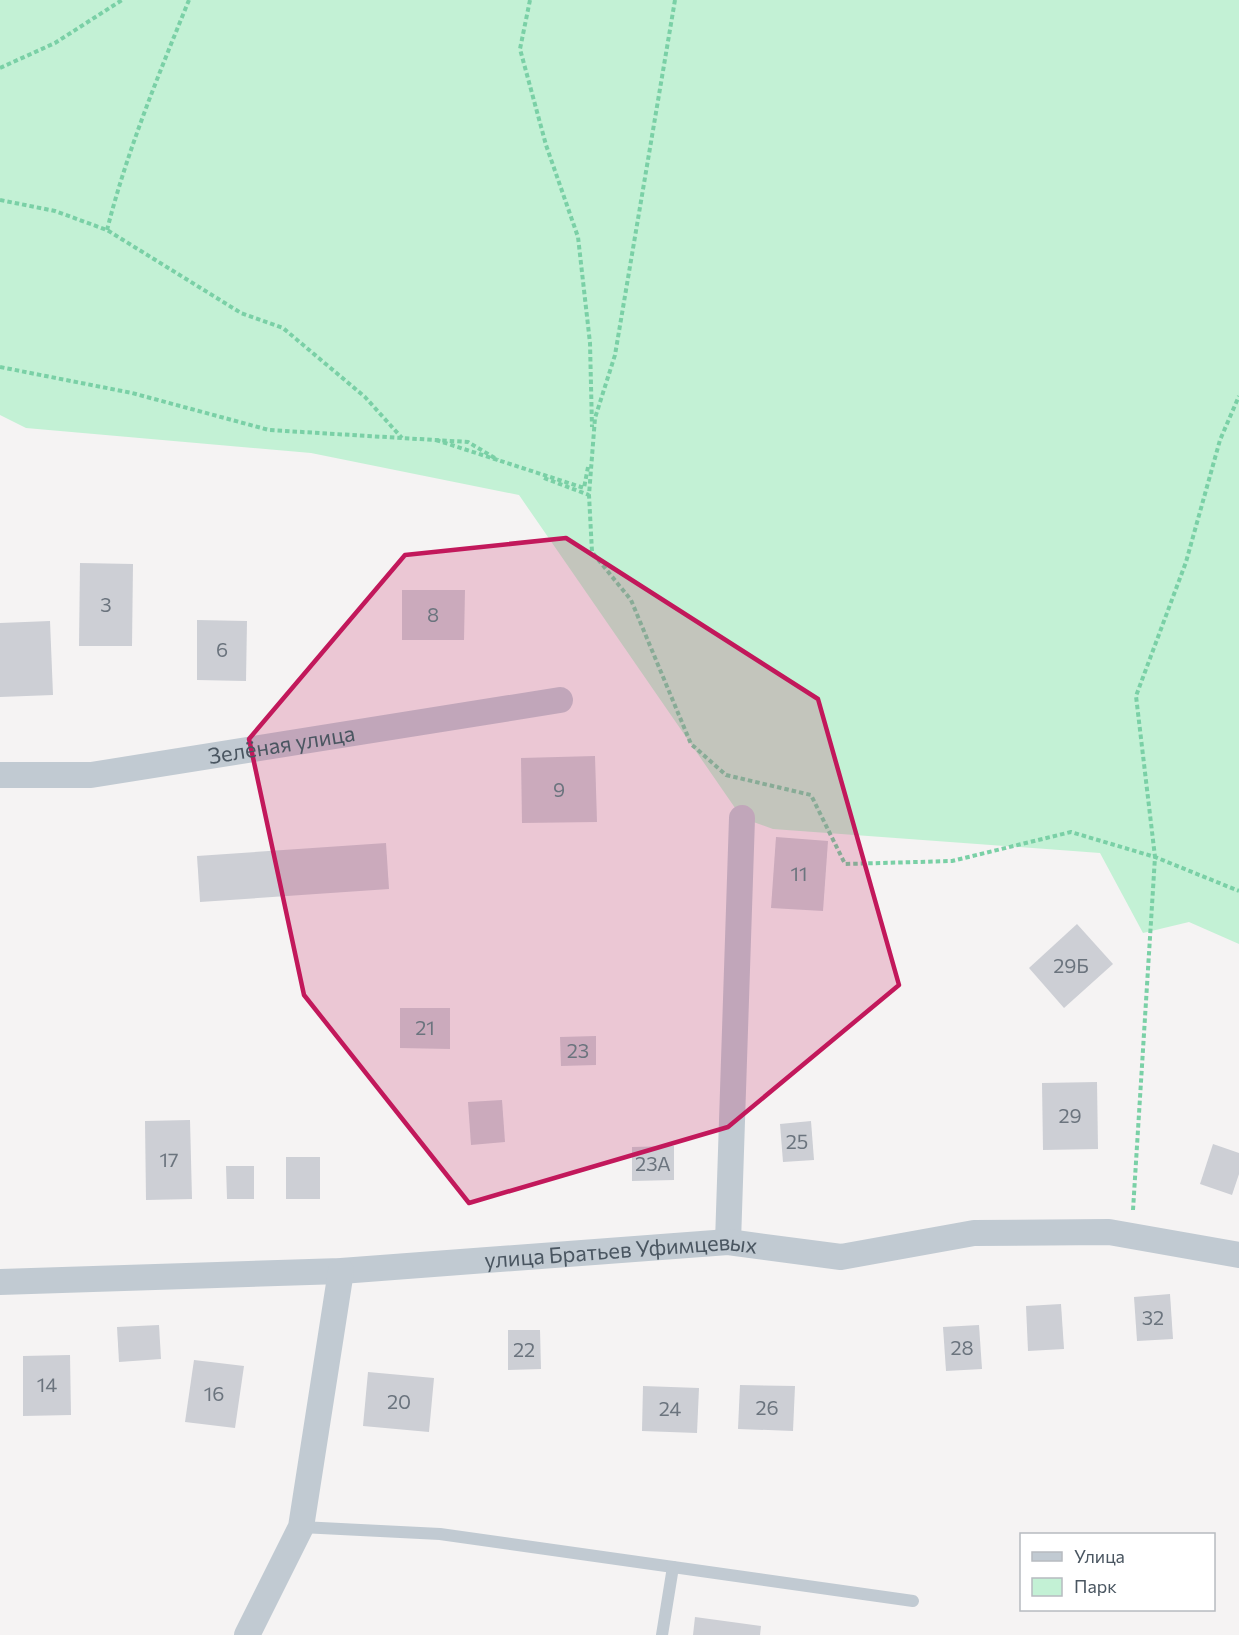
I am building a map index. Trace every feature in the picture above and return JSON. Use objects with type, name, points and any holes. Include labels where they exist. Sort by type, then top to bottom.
[{"type":"street","name":"Зелёная улица","points":[[0,775],[91,775],[560,700]]},
{"type":"street","points":[[728,1242],[742,818]]},
{"type":"street","name":"улица Братьев Уфимцевых","points":[[0,1282],[341,1271],[728,1242],[841,1257],[975,1233],[1109,1232],[1239,1255]]},
{"type":"street","points":[[247,1635],[302,1527],[341,1271]]},
{"type":"lane","points":[[302,1527],[440,1534],[913,1601]]},
{"type":"lane","points":[[662,1635],[673,1567]]},
{"type":"path","points":[[0,68],[56,43],[122,0]]},
{"type":"path","points":[[107,231],[137,129],[189,0]]},
{"type":"path","points":[[436,440],[584,488],[592,447],[590,343],[578,237],[546,145],[520,49],[530,0]]},
{"type":"path","points":[[675,0],[615,355],[595,418],[589,495],[592,552],[631,600],[691,744],[726,775],[811,795],[845,864],[952,861],[1071,832],[1155,857],[1239,891]]},
{"type":"path","points":[[0,200],[55,211],[107,231],[241,313],[282,328],[364,397],[403,438]]},
{"type":"path","points":[[0,367],[132,393],[269,430],[468,442],[507,464],[589,495]]},
{"type":"path","points":[[1131,1236],[1155,857],[1136,696],[1186,562],[1220,441],[1239,396]]},
{"type":"highlighted area","points":[[566,538],[818,699],[899,985],[728,1127],[469,1203],[304,995],[249,739],[405,555]]},
{"type":"green space","points":[[0,0],[1239,0],[1239,944],[1189,922],[1143,933],[1100,853],[773,829],[742,818],[519,495],[311,453],[26,428],[0,415]]},
{"type":"building","points":[[80,563],[133,564],[132,646],[79,646]]},
{"type":"building","points":[[402,590],[465,590],[464,640],[402,640]]},
{"type":"building","points":[[197,620],[247,621],[246,681],[197,680]]},
{"type":"building","points":[[50,621],[53,695],[0,697],[0,623]]},
{"type":"building","points":[[595,756],[597,822],[522,823],[521,758]]},
{"type":"building","points":[[776,837],[828,841],[823,911],[771,908]]},
{"type":"building","points":[[386,843],[389,889],[200,902],[197,856]]},
{"type":"building","points":[[1077,924],[1113,964],[1064,1008],[1029,968]]},
{"type":"building","points":[[400,1008],[450,1008],[450,1049],[400,1048]]},
{"type":"building","points":[[596,1036],[596,1065],[561,1066],[560,1037]]},
{"type":"building","points":[[1097,1082],[1098,1149],[1043,1150],[1042,1083]]},
{"type":"building","points":[[502,1100],[505,1142],[471,1145],[468,1102]]},
{"type":"building","points":[[190,1120],[192,1199],[146,1200],[145,1121]]},
{"type":"building","points":[[811,1121],[814,1160],[783,1162],[780,1124]]},
{"type":"building","points":[[1213,1144],[1239,1153],[1239,1174],[1232,1195],[1200,1184]]},
{"type":"building","points":[[674,1146],[674,1180],[632,1181],[632,1147]]},
{"type":"building","points":[[286,1157],[320,1157],[320,1199],[286,1199]]},
{"type":"building","points":[[226,1166],[254,1166],[254,1199],[227,1199]]},
{"type":"building","points":[[1170,1294],[1173,1339],[1137,1341],[1134,1297]]},
{"type":"building","points":[[1061,1304],[1064,1349],[1028,1351],[1026,1306]]},
{"type":"building","points":[[159,1325],[161,1359],[119,1362],[117,1327]]},
{"type":"building","points":[[979,1325],[982,1369],[946,1371],[943,1327]]},
{"type":"building","points":[[508,1330],[540,1330],[541,1369],[508,1370]]},
{"type":"building","points":[[70,1355],[71,1415],[23,1416],[23,1356]]},
{"type":"building","points":[[194,1360],[244,1366],[235,1428],[185,1422]]},
{"type":"building","points":[[368,1372],[434,1378],[429,1432],[363,1426]]},
{"type":"building","points":[[740,1385],[795,1386],[793,1431],[738,1429]]},
{"type":"building","points":[[643,1386],[699,1388],[697,1433],[642,1431]]},
{"type":"building","points":[[695,1617],[761,1626],[760,1635],[693,1635]]}]
